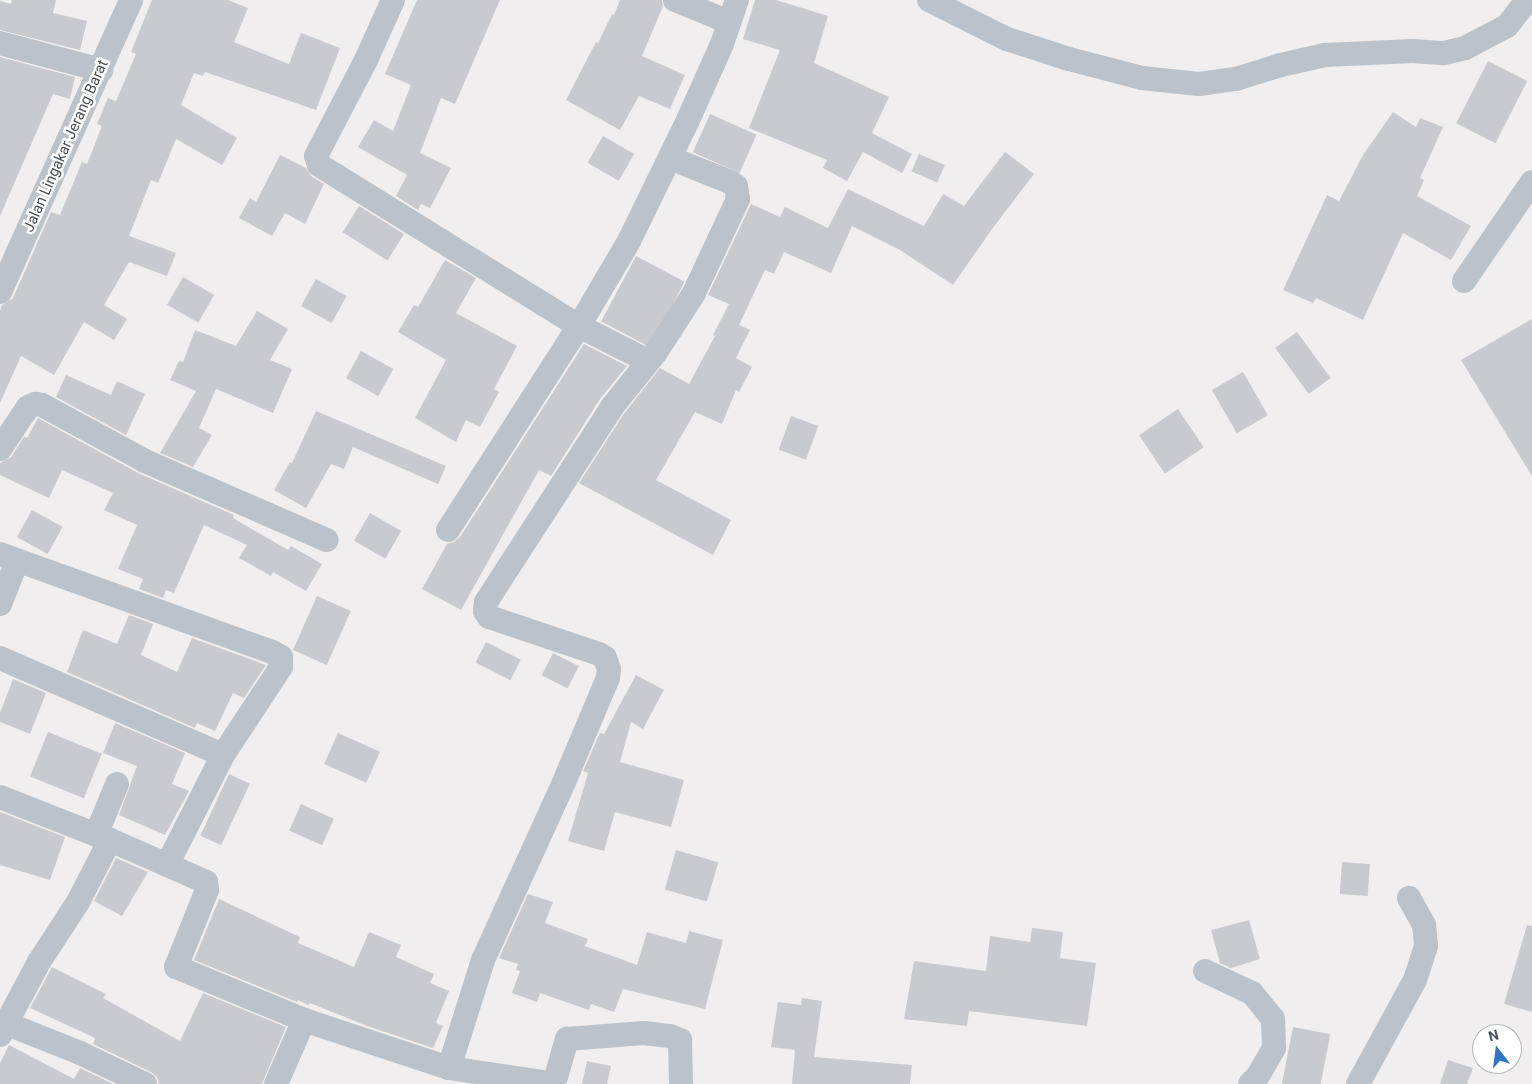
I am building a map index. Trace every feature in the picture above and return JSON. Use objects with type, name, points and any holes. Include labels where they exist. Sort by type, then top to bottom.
[{"type":"street","name":"Jalan Lingakar Jerang Barat","points":[[0,292],[8,251],[30,228],[131,0]]},
{"type":"street","points":[[393,0],[366,60],[317,154],[319,165],[579,326],[648,361]]},
{"type":"street","points":[[675,0],[729,22]]},
{"type":"street","points":[[448,530],[579,326],[629,241],[670,158],[722,44],[738,0]]},
{"type":"street","points":[[929,0],[1007,39],[1070,59],[1142,78],[1199,84],[1236,79],[1281,65],[1326,55],[1413,51],[1444,52],[1464,48],[1507,26],[1527,0]]},
{"type":"street","points":[[0,43],[101,70]]},
{"type":"street","points":[[449,1068],[483,960],[564,782],[608,678],[609,670],[605,658],[599,654],[489,617],[485,611],[486,602],[612,407],[656,352],[694,293],[738,199],[736,186],[730,182],[670,158]]},
{"type":"street","points":[[1464,280],[1532,182]]},
{"type":"street","points":[[0,450],[28,407],[35,404],[42,405],[145,461],[327,540]]},
{"type":"street","points":[[0,604],[8,557],[272,652],[281,658],[281,667],[223,755],[167,865]]},
{"type":"street","points":[[0,658],[223,755]]},
{"type":"street","points":[[117,784],[103,837],[78,902],[39,962],[2,1026],[80,1053],[145,1084]]},
{"type":"street","points":[[0,797],[103,837],[204,881],[208,887],[176,967],[304,1020],[449,1068],[549,1083],[556,1077],[567,1039],[644,1033],[670,1036],[680,1040],[681,1084]]},
{"type":"street","points":[[1358,1084],[1415,980],[1426,946],[1424,925],[1409,898]]},
{"type":"street","points":[[1205,971],[1252,993],[1273,1019],[1274,1048],[1258,1076],[1250,1084]]},
{"type":"street","points":[[276,1084],[304,1020]]},
{"type":"building","points":[[12,0],[56,0],[53,13],[87,21],[80,50],[0,30],[0,1],[11,4]]},
{"type":"building","points":[[152,0],[228,0],[248,8],[234,42],[289,64],[301,33],[340,48],[316,110],[205,72],[203,76],[194,73],[181,105],[237,138],[222,165],[176,139],[158,183],[151,180],[129,236],[176,253],[167,276],[129,262],[104,305],[127,319],[114,340],[84,322],[54,375],[21,356],[0,403],[0,311],[2,305],[13,298],[51,212],[60,215],[82,162],[87,164],[102,126],[97,124],[108,98],[116,101],[136,54],[131,52]]},
{"type":"building","points":[[417,0],[500,0],[455,104],[441,98],[420,153],[451,168],[430,208],[421,204],[418,210],[396,196],[407,175],[358,147],[374,120],[393,131],[411,85],[385,74]]},
{"type":"building","points":[[620,0],[662,0],[663,6],[642,56],[685,75],[670,109],[639,96],[620,130],[566,100],[596,42],[598,43],[612,14],[614,15]]},
{"type":"building","points":[[755,0],[776,0],[828,16],[814,63],[889,97],[872,133],[912,154],[902,173],[863,152],[847,181],[823,168],[827,160],[749,128],[780,50],[743,39]]},
{"type":"building","points":[[0,57],[75,77],[70,99],[53,94],[0,216]]},
{"type":"building","points":[[1488,61],[1527,81],[1495,143],[1456,123]]},
{"type":"building","points":[[1393,112],[1416,127],[1420,118],[1443,127],[1420,178],[1424,180],[1417,196],[1471,226],[1451,260],[1403,233],[1363,320],[1316,298],[1313,303],[1283,290],[1327,195],[1339,201],[1363,155]]},
{"type":"building","points":[[710,114],[757,135],[740,173],[693,152]]},
{"type":"building","points":[[603,136],[634,154],[619,181],[588,163]]},
{"type":"building","points":[[1005,152],[1034,174],[992,229],[953,285],[900,250],[852,226],[831,273],[784,252],[774,274],[765,270],[739,325],[750,330],[736,358],[752,367],[739,392],[736,390],[722,424],[695,412],[656,480],[731,520],[713,555],[579,483],[623,415],[660,368],[689,384],[715,336],[713,335],[729,304],[708,295],[751,204],[780,217],[785,207],[828,228],[848,189],[924,226],[943,194],[964,206]]},
{"type":"building","points":[[919,154],[945,165],[937,182],[912,171]]},
{"type":"building","points":[[280,155],[306,168],[311,176],[324,184],[305,224],[285,213],[272,236],[239,218],[250,198],[256,202]]},
{"type":"building","points":[[359,206],[404,234],[388,260],[343,232]]},
{"type":"building","points":[[636,256],[685,282],[650,347],[601,321]]},
{"type":"building","points":[[445,260],[476,278],[456,313],[517,346],[494,389],[499,392],[480,427],[466,420],[456,442],[415,418],[446,360],[398,332],[414,305],[418,307]]},
{"type":"building","points":[[183,277],[214,295],[198,323],[167,305]]},
{"type":"building","points":[[316,279],[347,296],[332,323],[301,306]]},
{"type":"building","points":[[257,311],[288,329],[270,360],[292,369],[273,413],[216,389],[199,428],[212,435],[193,467],[160,453],[196,391],[170,380],[179,361],[183,362],[195,330],[236,346]]},
{"type":"building","points":[[1532,319],[1532,476],[1461,360]]},
{"type":"building","points":[[1297,332],[1331,378],[1309,394],[1275,348]]},
{"type":"building","points":[[584,344],[627,366],[600,399],[551,476],[539,470],[461,610],[422,589],[447,544],[454,542],[460,537]]},
{"type":"building","points":[[361,351],[393,369],[378,396],[346,378]]},
{"type":"building","points":[[1243,372],[1268,415],[1237,433],[1212,390]]},
{"type":"building","points":[[66,375],[111,395],[117,381],[145,394],[126,435],[56,397]]},
{"type":"building","points":[[1178,409],[1204,447],[1165,473],[1139,435]]},
{"type":"building","points":[[316,411],[446,466],[438,484],[353,447],[344,469],[331,464],[306,508],[274,490],[290,462],[292,463]]},
{"type":"building","points":[[791,416],[818,426],[806,460],[779,450]]},
{"type":"building","points":[[38,418],[138,473],[234,515],[233,518],[288,550],[291,546],[322,564],[306,591],[273,572],[271,576],[239,558],[247,545],[204,525],[174,593],[166,590],[163,598],[139,589],[143,579],[118,569],[137,525],[104,510],[113,493],[62,470],[49,498],[0,475],[0,463],[11,457],[24,437],[27,438]]},
{"type":"building","points":[[32,510],[63,527],[48,554],[17,537]]},
{"type":"building","points":[[370,513],[401,531],[385,559],[354,541]]},
{"type":"building","points":[[317,596],[351,611],[327,665],[293,650]]},
{"type":"building","points":[[129,615],[153,624],[141,655],[177,672],[192,638],[266,665],[244,698],[233,693],[215,731],[197,723],[195,728],[67,672],[83,630],[117,644]]},
{"type":"building","points":[[486,642],[521,660],[510,680],[476,662]]},
{"type":"building","points":[[553,653],[579,666],[567,688],[542,675]]},
{"type":"building","points":[[636,675],[664,690],[643,729],[631,722],[620,762],[684,780],[671,827],[615,812],[604,851],[568,841],[588,773],[583,771],[600,733],[604,734]]},
{"type":"building","points":[[13,679],[46,693],[30,734],[0,722],[0,713]]},
{"type":"building","points":[[115,723],[185,753],[172,784],[189,791],[165,835],[119,815],[137,766],[103,753]]},
{"type":"building","points":[[48,732],[102,754],[84,798],[30,777]]},
{"type":"building","points":[[338,733],[380,752],[366,783],[324,764]]},
{"type":"building","points":[[229,774],[250,784],[221,845],[200,836]]},
{"type":"building","points":[[301,804],[334,819],[322,845],[289,830]]},
{"type":"building","points":[[0,812],[65,837],[50,880],[0,865]]},
{"type":"building","points":[[676,850],[718,862],[707,902],[665,889]]},
{"type":"building","points":[[116,858],[148,872],[122,916],[94,901]]},
{"type":"building","points":[[1342,862],[1370,864],[1368,896],[1340,894]]},
{"type":"building","points":[[528,894],[553,902],[545,923],[588,939],[585,946],[637,965],[647,932],[686,943],[689,931],[723,940],[705,1009],[623,989],[614,1012],[591,1004],[589,1010],[540,993],[537,1002],[512,993],[520,971],[516,970],[518,964],[499,958]]},
{"type":"building","points":[[219,899],[300,937],[298,943],[354,967],[369,932],[401,945],[396,957],[434,974],[430,983],[449,991],[436,1023],[443,1026],[433,1048],[367,1026],[310,1003],[309,1005],[298,1000],[297,1002],[194,960]]},
{"type":"building","points":[[1249,920],[1260,959],[1231,968],[1220,963],[1211,930]]},
{"type":"building","points":[[1527,925],[1532,926],[1532,1012],[1504,1004]]},
{"type":"building","points":[[1032,928],[1063,932],[1060,958],[1096,963],[1087,1026],[969,1011],[967,1026],[904,1019],[914,961],[986,971],[990,936],[1030,942]]},
{"type":"building","points":[[52,967],[106,994],[103,998],[180,1041],[203,993],[286,1027],[262,1084],[159,1084],[157,1077],[151,1072],[93,1044],[95,1038],[30,1008]]},
{"type":"building","points":[[802,998],[822,1001],[814,1057],[912,1065],[910,1084],[792,1084],[795,1050],[771,1047],[778,1002],[801,1005]]},
{"type":"building","points":[[1293,1027],[1330,1034],[1321,1084],[1282,1084]]},
{"type":"building","points":[[9,1045],[74,1079],[80,1068],[113,1084],[0,1084],[0,1063]]},
{"type":"building","points":[[1448,1060],[1472,1068],[1467,1084],[1440,1084]]},
{"type":"building","points":[[587,1061],[611,1066],[607,1084],[582,1084]]}]
